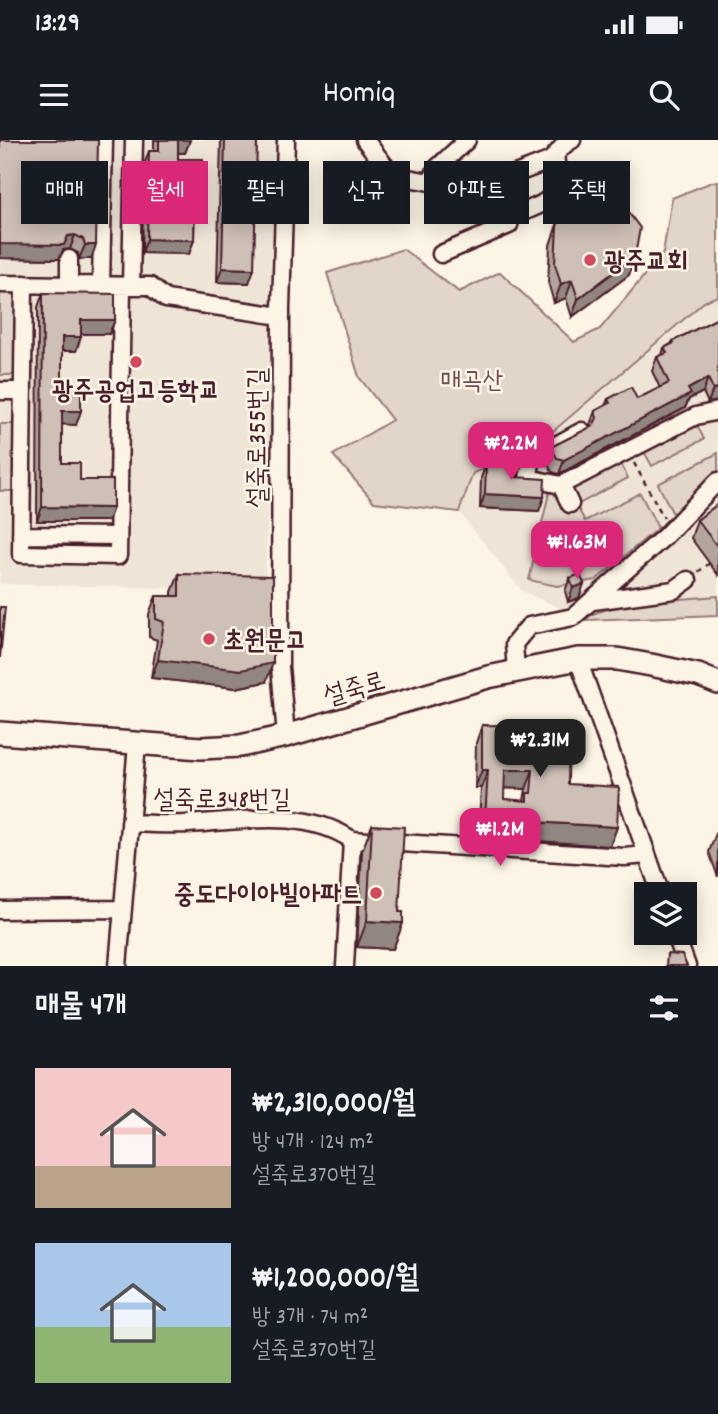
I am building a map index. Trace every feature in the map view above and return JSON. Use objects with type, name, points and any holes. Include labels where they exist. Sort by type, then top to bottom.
[{"type":"main road","name":"설죽로","points":[[0,733],[137,744],[240,746],[286,736],[453,687],[578,659],[617,659],[698,675],[718,683]]},
{"type":"street","points":[[101,285],[104,140]]},
{"type":"street","points":[[24,284],[21,554],[118,555],[134,140]]},
{"type":"street","name":"설죽로355번길","points":[[286,140],[281,316],[280,667],[286,736]]},
{"type":"street","points":[[365,140],[392,175],[424,181]]},
{"type":"street","points":[[445,161],[467,140]]},
{"type":"street","points":[[529,167],[555,157],[562,144],[572,140]]},
{"type":"street","points":[[441,254],[509,225],[511,217],[551,198],[557,191],[560,177],[555,157]]},
{"type":"street","points":[[69,259],[69,285]]},
{"type":"street","points":[[0,284],[149,286],[166,299],[281,316]]},
{"type":"street","points":[[0,391],[23,391]]},
{"type":"street","points":[[582,431],[547,450],[533,454],[528,478],[561,485],[696,416],[718,411]]},
{"type":"street","points":[[516,671],[514,644],[528,626],[573,617],[671,531],[718,481]]},
{"type":"street","points":[[561,485],[570,504]]},
{"type":"street","points":[[592,601],[674,590],[688,580]]},
{"type":"street","points":[[578,659],[656,882]]},
{"type":"street","name":"설죽로348번길","points":[[118,966],[137,744]]},
{"type":"street","name":"설죽로348번길","points":[[130,823],[172,825],[259,818],[321,825],[352,840]]},
{"type":"street","points":[[345,966],[352,840],[625,857],[646,855]]},
{"type":"street","points":[[0,910],[123,909]]},
{"type":"street","points":[[679,945],[687,966]]},
{"type":"path","points":[[628,451],[671,531]]},
{"type":"shaded area","name":"광주공업고등학교","points":[[0,140],[279,140],[278,161],[222,161],[222,224],[276,224],[265,590],[0,584]]},
{"type":"shaded area","points":[[718,296],[718,615],[586,620],[522,591],[459,512],[473,473],[530,452],[705,301]]},
{"type":"green space","name":"매곡산","points":[[718,181],[718,296],[705,301],[529,452],[473,473],[459,512],[374,502],[333,455],[392,420],[359,377],[327,273],[403,249],[459,292],[500,272],[574,342],[600,329],[663,253],[672,198]]},
{"type":"green space","points":[[0,288],[19,288],[17,375],[0,375]]},
{"type":"green space","points":[[695,421],[704,439],[652,466],[642,448]]},
{"type":"green space","points":[[0,424],[17,424],[16,491],[0,491]]},
{"type":"green space","points":[[718,453],[718,472],[673,514],[658,484]]},
{"type":"green space","points":[[619,460],[628,478],[577,505],[568,486]]},
{"type":"green space","points":[[556,492],[563,507],[576,505],[585,521],[640,493],[658,528],[596,580],[557,586],[529,580],[549,493]]},
{"type":"green space","points":[[718,596],[718,615],[586,620],[593,614],[626,605]]},
{"type":"building","points":[[0,140],[98,140],[98,161],[21,161],[21,224],[96,224],[96,245],[85,245],[83,239],[75,235],[68,236],[64,245],[0,244]]},
{"type":"building","points":[[159,140],[178,140],[178,159],[203,161],[149,161],[149,151],[159,151]]},
{"type":"building","points":[[225,140],[257,140],[257,161],[225,161]]},
{"type":"building","name":"광주교회","points":[[630,214],[640,228],[635,256],[578,299],[572,280],[561,284],[555,264],[558,224],[630,224]]},
{"type":"building","points":[[147,224],[194,224],[194,240],[147,239]]},
{"type":"building","points":[[223,224],[255,224],[254,269],[222,268]]},
{"type":"building","points":[[43,293],[115,294],[115,320],[81,320],[81,337],[62,337],[62,390],[81,390],[81,411],[62,411],[62,463],[80,463],[80,480],[113,480],[113,508],[42,507]]},
{"type":"building","points":[[718,318],[718,388],[713,389],[708,378],[688,389],[691,394],[564,460],[557,458],[551,447],[593,426],[597,418],[595,411],[610,403],[608,399],[631,387],[637,399],[669,383],[657,357],[667,353],[664,348],[674,343],[673,341]]},
{"type":"building","points":[[486,464],[517,465],[517,476],[514,477],[545,479],[544,497],[485,494]]},
{"type":"building","points":[[718,504],[718,547],[697,520]]},
{"type":"building","name":"초원문고","points":[[179,574],[273,576],[273,663],[241,670],[158,660],[164,622],[156,619],[156,596],[179,596]]},
{"type":"building","points":[[580,574],[584,584],[573,588],[570,578]]},
{"type":"building","points":[[0,607],[5,607],[0,658]]},
{"type":"building","points":[[482,725],[569,726],[568,784],[619,787],[617,827],[485,819],[488,770],[482,770]],"holes":[[[505,770],[533,770],[531,793],[527,793],[527,801],[504,799]]]},
{"type":"building","points":[[372,825],[404,827],[399,912],[403,912],[403,923],[367,921]]},
{"type":"building","points":[[667,954],[682,955],[687,966],[666,966]]},
{"type":"place","name":"광주교회","points":[[590,260]]},
{"type":"place","name":"광주공업고등학교","points":[[136,362]]},
{"type":"place","name":"초원문고","points":[[209,639]]},
{"type":"place","name":"중도다이아빌아파트","points":[[376,893]]}]
